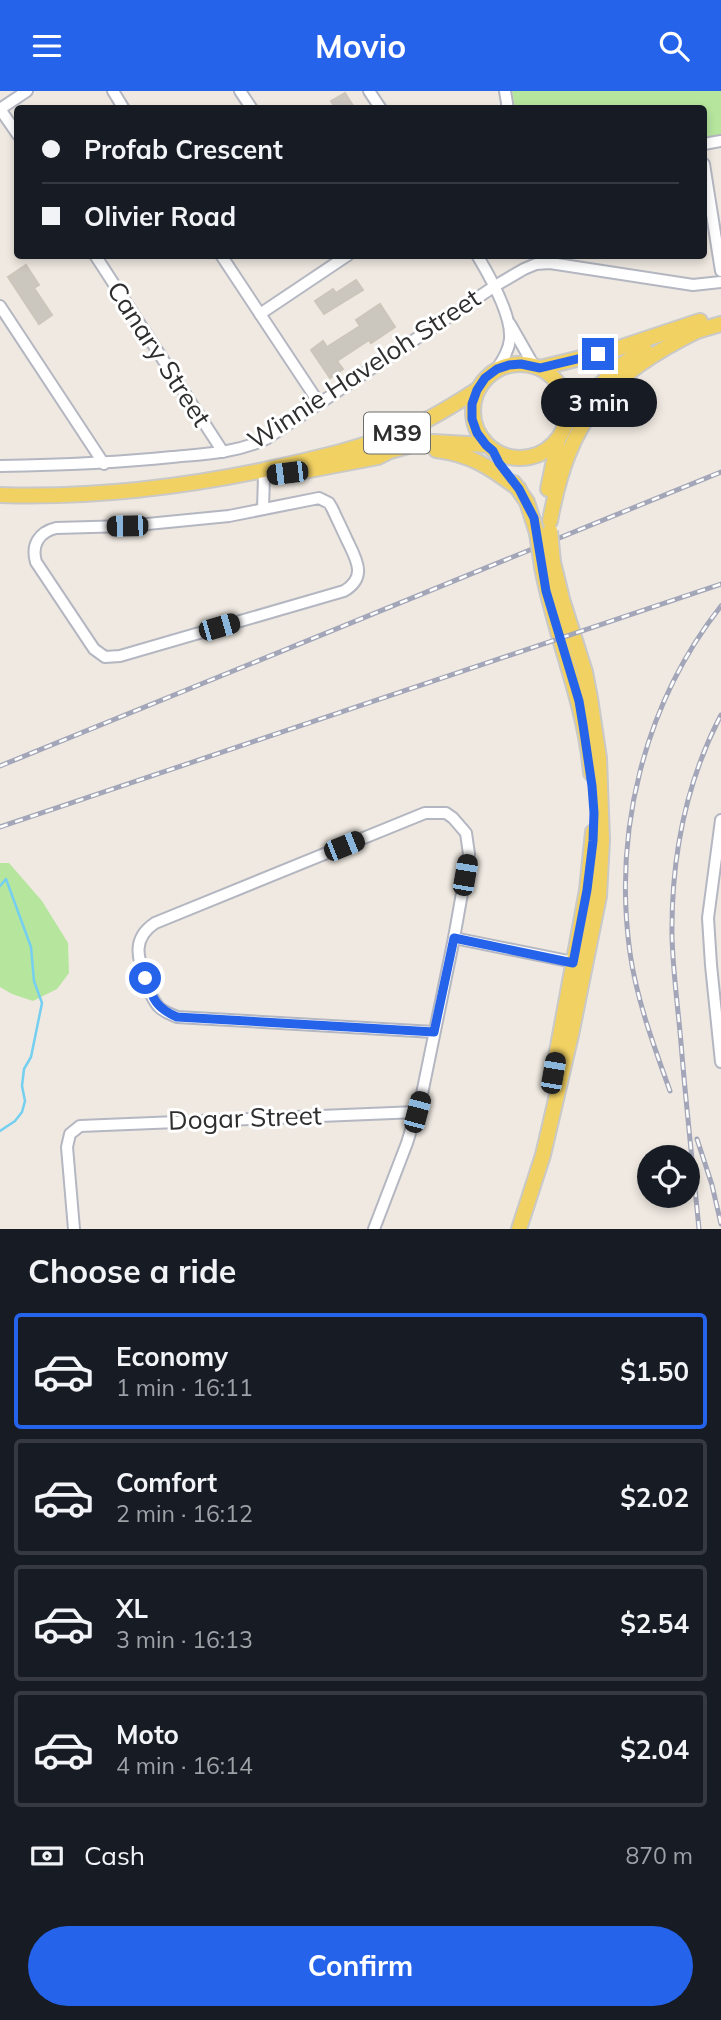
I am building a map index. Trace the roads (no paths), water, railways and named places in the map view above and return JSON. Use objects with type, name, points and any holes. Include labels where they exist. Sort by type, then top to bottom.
[{"type":"main road","points":[[537,367],[612,350],[694,322],[721,316]]},
{"type":"main road","points":[[519,1229],[552,1122],[580,963],[593,841],[591,773],[579,701],[551,611],[546,528],[550,478],[558,439],[565,425],[628,359],[660,343],[721,324]]},
{"type":"main road","points":[[546,528],[560,476],[577,433],[602,397],[649,357],[699,330]]},
{"type":"main road","points":[[546,528],[534,518],[519,489],[477,433],[472,419],[472,404],[485,378],[497,369],[521,364],[537,367],[554,378],[563,392],[567,408],[565,425]]},
{"type":"main road","name":"M39","points":[[266,473],[383,439],[429,419],[477,390]]},
{"type":"main road","points":[[489,448],[509,458],[523,459],[543,453],[558,439]]},
{"type":"main road","name":"M39","points":[[0,495],[109,492],[310,470],[378,457],[419,443],[489,448]]},
{"type":"main road","points":[[378,457],[421,450],[460,454],[485,464],[519,489]]},
{"type":"main road","points":[[510,1229],[535,1153],[580,963]]},
{"type":"street","points":[[14,129],[0,109],[27,91]]},
{"type":"street","points":[[707,183],[721,271]]},
{"type":"street","name":"Canary Street","points":[[98,259],[223,452]]},
{"type":"street","points":[[224,259],[318,403]]},
{"type":"street","points":[[260,314],[342,259]]},
{"type":"street","points":[[479,259],[495,286],[510,331],[508,348],[497,369]]},
{"type":"street","name":"Winnie Haveloh Street","points":[[0,466],[104,464],[223,452],[251,446],[266,439],[495,286],[536,264],[547,263],[693,285],[721,282]]},
{"type":"street","points":[[0,306],[104,464]]},
{"type":"street","points":[[507,319],[537,367]]},
{"type":"street","points":[[263,509],[266,473]]},
{"type":"street","points":[[319,498],[329,503],[357,562],[358,576],[355,582],[344,591],[120,656],[106,657],[94,649],[34,555],[37,540],[56,528],[127,526],[229,516],[263,509],[319,498]]},
{"type":"street","points":[[374,1229],[417,1112],[454,938],[469,854],[466,833],[446,813],[425,813],[168,918],[147,929],[138,949],[152,997],[158,1007],[177,1017],[434,1032]]},
{"type":"street","points":[[721,820],[708,918],[718,988],[721,1062]]},
{"type":"street","points":[[454,938],[580,963]]},
{"type":"street","name":"Dogar Street","points":[[74,1229],[67,1141],[74,1129],[86,1124],[417,1112]]},
{"type":"waterway","points":[[0,886],[6,879],[31,947],[34,981],[42,1003],[31,1057],[24,1069],[22,1086],[25,1101],[22,1112],[15,1121],[0,1131]]},
{"type":"railway","points":[[0,766],[721,472]]},
{"type":"railway","points":[[0,827],[721,584]]},
{"type":"railway","points":[[670,1091],[652,1040],[633,971],[626,907],[626,861],[631,815],[640,771],[654,727],[672,684],[694,644],[721,606]]},
{"type":"railway","points":[[699,1229],[674,977],[672,908],[678,851],[689,795],[721,715]]},
{"type":"railway","points":[[697,1139],[721,1224]]}]
